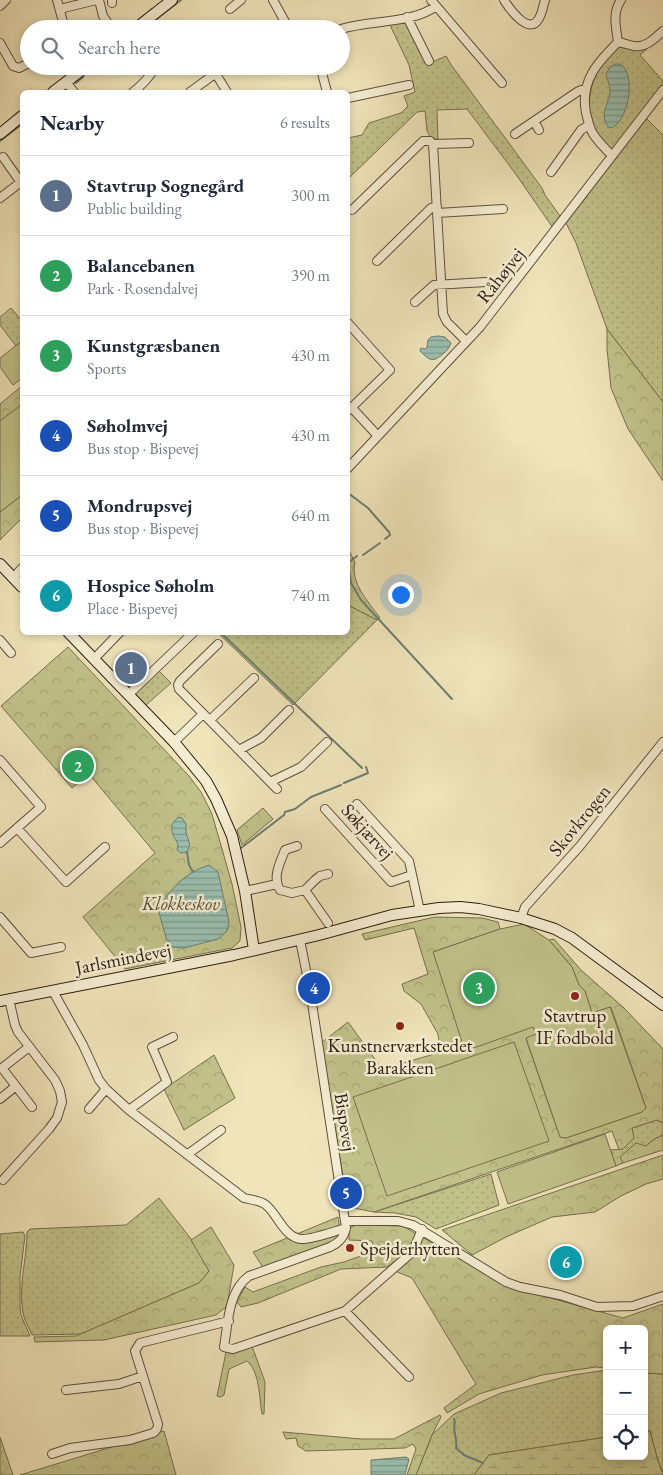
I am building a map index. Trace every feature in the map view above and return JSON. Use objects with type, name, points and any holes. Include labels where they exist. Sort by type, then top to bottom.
[{"type":"street","points":[[0,6],[6,0]]},
{"type":"street","points":[[57,0],[63,20]]},
{"type":"street","points":[[60,10],[97,0],[106,20]]},
{"type":"street","points":[[146,20],[172,0]]},
{"type":"street","points":[[230,9],[241,0]]},
{"type":"street","points":[[272,0],[284,20]]},
{"type":"street","points":[[504,0],[510,9],[527,24],[532,24],[539,19],[545,0]]},
{"type":"street","points":[[618,42],[615,15],[621,0]]},
{"type":"street","points":[[350,27],[427,12],[434,3],[502,83]]},
{"type":"street","points":[[407,17],[429,61]]},
{"type":"street","points":[[612,156],[596,139],[589,125],[586,110],[586,91],[592,71],[618,42],[639,46],[645,45],[663,31]]},
{"type":"street","points":[[651,41],[656,48]]},
{"type":"street","points":[[0,43],[13,66],[20,67]]},
{"type":"street","points":[[56,90],[75,75]]},
{"type":"street","points":[[136,90],[149,75]]},
{"type":"street","points":[[192,90],[208,75]]},
{"type":"street","points":[[216,75],[226,90]]},
{"type":"street","points":[[323,75],[326,90]]},
{"type":"street","points":[[488,82],[495,76]]},
{"type":"street","points":[[66,82],[72,90]]},
{"type":"street","points":[[350,98],[409,85]]},
{"type":"street","points":[[515,134],[577,92],[581,90],[586,91]]},
{"type":"street","name":"Råhøjvej","points":[[350,466],[480,327],[663,90]]},
{"type":"street","points":[[0,134],[20,118]]},
{"type":"street","points":[[534,121],[539,130]]},
{"type":"street","points":[[551,172],[580,130],[589,125]]},
{"type":"street","points":[[352,210],[423,140],[430,141],[433,144],[469,143]]},
{"type":"street","points":[[433,144],[445,319],[466,341]]},
{"type":"street","points":[[3,158],[20,180]]},
{"type":"street","points":[[556,165],[563,170]]},
{"type":"street","points":[[0,198],[20,184]]},
{"type":"street","points":[[377,261],[430,208],[437,210],[503,209]]},
{"type":"street","points":[[416,302],[434,285],[486,282]]},
{"type":"street","points":[[350,325],[390,370],[350,410],[378,436]]},
{"type":"street","points":[[0,564],[20,585]]},
{"type":"street","points":[[13,578],[20,570]]},
{"type":"street","points":[[71,635],[174,742],[206,781],[222,811],[232,836],[245,891],[254,950]]},
{"type":"street","points":[[94,659],[117,635]]},
{"type":"street","points":[[129,694],[191,635]]},
{"type":"street","points":[[0,640],[11,653]]},
{"type":"street","points":[[218,644],[180,681],[179,689],[277,789]]},
{"type":"street","points":[[210,720],[254,678]]},
{"type":"street","points":[[239,750],[261,738],[290,710]]},
{"type":"street","points":[[174,742],[203,714]]},
{"type":"street","points":[[270,782],[301,766],[327,742]]},
{"type":"street","name":"Skovkrogen","points":[[521,918],[525,907],[580,846],[663,742]]},
{"type":"street","points":[[0,760],[41,807],[0,843]]},
{"type":"street","name":"Søkjærvej","points":[[357,804],[409,862],[420,910]]},
{"type":"street","name":"Søkjærvej","points":[[325,809],[391,882],[412,875]]},
{"type":"street","points":[[17,828],[66,882],[105,847]]},
{"type":"street","points":[[297,846],[285,850],[278,869],[277,884],[280,890],[292,893],[305,890],[320,876],[328,874]]},
{"type":"street","points":[[245,891],[277,884]]},
{"type":"street","points":[[305,890],[328,923]]},
{"type":"street","name":"Jarlsmindevej","points":[[4,1000],[300,940],[392,915],[420,910],[460,907],[521,918],[555,929],[572,938],[663,1004]]},
{"type":"street","points":[[0,917],[31,953],[61,947]]},
{"type":"street","name":"Bispevej","points":[[300,940],[308,980],[346,1225]]},
{"type":"street","points":[[54,990],[99,1080],[106,1089],[129,1110],[244,1198],[262,1202],[288,1233],[296,1238],[304,1240],[346,1225],[398,1221],[413,1224],[496,1277],[520,1287],[560,1295],[597,1307],[633,1306],[661,1299]]},
{"type":"street","points":[[4,1000],[18,1032],[55,1080],[62,1102],[57,1118],[49,1129],[4,1180]]},
{"type":"street","points":[[129,1110],[167,1082],[152,1047],[173,1037]]},
{"type":"street","points":[[29,1047],[3,1062],[2,1068],[32,1106]]},
{"type":"street","points":[[0,1099],[16,1086]]},
{"type":"street","points":[[89,1109],[106,1089]]},
{"type":"street","points":[[188,1154],[221,1130]]},
{"type":"street","points":[[346,1225],[342,1239],[330,1247],[249,1276],[243,1280],[235,1292],[224,1347],[233,1349],[345,1311],[410,1254],[422,1230]]},
{"type":"street","points":[[345,1311],[409,1377]]},
{"type":"street","points":[[52,1454],[70,1448],[130,1440],[156,1430],[158,1424],[136,1351],[140,1343],[229,1321]]},
{"type":"street","points":[[66,1390],[120,1384],[143,1376]]},
{"type":"green space","points":[[406,22],[428,64],[446,56],[542,188],[560,216],[553,228],[467,109],[437,110],[438,140],[430,137],[427,131],[425,111],[417,112],[350,177],[350,138],[362,135],[369,123],[401,113],[408,106],[404,96],[415,92],[409,65],[389,23]]},
{"type":"green space","points":[[621,46],[634,49],[648,48],[640,55],[663,81],[663,87],[616,148],[610,149],[598,137],[593,128],[590,116],[590,93],[593,82],[604,62]]},
{"type":"green space","points":[[646,118],[663,135],[663,402],[607,329],[576,243],[566,223]]},
{"type":"green space","points":[[11,308],[20,319],[20,343],[16,346],[0,325],[0,317]]},
{"type":"green space","points":[[607,329],[663,402],[663,481],[628,429],[611,388]]},
{"type":"green space","points":[[20,343],[20,380],[13,385],[0,367],[0,358]]},
{"type":"green space","points":[[20,388],[20,406],[0,421],[0,404]]},
{"type":"green space","points":[[20,406],[20,497],[0,512],[0,421]]},
{"type":"green space","points":[[20,497],[20,520],[0,540],[0,512]]},
{"type":"green space","points":[[350,553],[355,562],[355,577],[361,592],[380,618],[377,620],[350,606]]},
{"type":"green space","points":[[350,606],[377,620],[293,705],[220,635],[350,635]]},
{"type":"green space","name":"Klokkeskov","points":[[68,647],[189,776],[201,792],[212,814],[232,884],[241,927],[240,941],[232,948],[125,969],[83,917],[155,853],[89,774],[72,788],[1,706]]},
{"type":"green space","points":[[159,671],[171,683],[146,705],[135,694]]},
{"type":"green space","points":[[263,808],[273,819],[242,845],[237,830]]},
{"type":"green space","points":[[435,917],[482,918],[498,922],[500,929],[433,952],[533,1027],[536,1034],[526,1039],[560,1137],[566,1138],[642,1112],[646,1108],[611,1007],[592,1013],[585,991],[579,985],[572,967],[549,940],[554,939],[581,970],[624,1008],[663,1049],[663,1123],[657,1120],[632,1128],[634,1138],[623,1149],[619,1150],[612,1131],[374,1212],[348,1207],[321,1043],[348,1022],[382,1069],[431,1055],[440,1047],[438,1034],[421,1004],[404,991],[402,984],[428,974],[414,928],[365,940],[362,934]]},
{"type":"green space","points":[[524,924],[549,940],[572,967],[579,985],[585,991],[592,1013],[610,1007],[646,1108],[642,1112],[566,1138],[560,1137],[526,1038],[536,1034],[533,1027],[465,1051],[433,952],[500,929]]},
{"type":"green space","points":[[514,1042],[549,1141],[387,1196],[353,1097]]},
{"type":"green space","points":[[214,1055],[235,1098],[184,1130],[164,1089]]},
{"type":"green space","points":[[657,1120],[663,1123],[663,1135],[646,1146],[621,1157],[623,1163],[616,1166],[610,1150],[623,1149],[632,1128]]},
{"type":"green space","points":[[605,1134],[616,1166],[508,1204],[497,1172]]},
{"type":"green space","points":[[663,1135],[663,1150],[623,1163],[620,1157],[636,1143],[646,1146]]},
{"type":"green space","points":[[663,1155],[663,1179],[646,1184],[621,1196],[595,1212],[552,1217],[506,1237],[472,1255],[442,1230]]},
{"type":"green space","points":[[491,1174],[499,1205],[436,1229],[416,1217],[374,1212]]},
{"type":"green space","points":[[159,1198],[191,1239],[209,1271],[199,1283],[81,1334],[32,1335],[24,1317],[22,1306],[27,1232],[30,1229],[126,1225]]},
{"type":"green space","points":[[338,1217],[339,1233],[329,1246],[264,1269],[253,1252]]},
{"type":"green space","points":[[356,1225],[403,1226],[416,1234],[406,1253],[387,1267],[341,1269],[258,1303],[241,1307],[237,1302],[245,1287],[253,1292],[321,1267],[344,1262],[375,1251],[372,1241],[349,1240],[349,1228]]},
{"type":"green space","points":[[211,1227],[234,1265],[227,1306],[216,1315],[104,1340],[35,1342],[34,1337],[76,1336],[199,1283],[209,1271],[191,1240]]},
{"type":"green space","points":[[23,1232],[25,1236],[20,1277],[20,1306],[21,1315],[30,1336],[0,1336],[0,1234]]},
{"type":"green space","points":[[422,1237],[503,1285],[623,1318],[663,1304],[663,1374],[648,1373],[648,1325],[603,1325],[603,1368],[542,1375],[479,1394],[447,1413],[444,1408],[476,1384],[412,1278],[395,1271]]},
{"type":"green space","points":[[252,1346],[265,1382],[264,1414],[262,1414],[257,1378],[247,1361],[229,1369],[224,1395],[217,1396],[226,1352]]},
{"type":"green space","points":[[603,1371],[603,1438],[489,1455],[474,1475],[416,1475],[432,1435],[454,1414],[501,1393],[573,1375]]},
{"type":"green space","points":[[648,1373],[663,1374],[663,1472],[650,1431],[648,1431]]},
{"type":"green space","points":[[440,1415],[441,1417],[416,1475],[407,1475],[416,1449],[413,1444],[405,1448],[306,1451],[298,1446],[296,1438],[286,1439],[283,1432],[361,1439],[394,1439]]},
{"type":"green space","points":[[164,1431],[176,1475],[20,1475]]},
{"type":"green space","points":[[648,1431],[650,1431],[663,1475],[474,1475],[489,1455],[603,1438],[603,1460],[648,1460]]},
{"type":"green space","points":[[0,1437],[13,1475],[0,1475]]},
{"type":"shaded area","points":[[620,64],[625,70],[629,88],[628,99],[621,119],[610,128],[606,124],[604,115],[610,90],[606,74],[610,67]]},
{"type":"shaded area","points":[[431,337],[445,337],[451,343],[447,350],[432,360],[420,350],[427,347],[428,340]]},
{"type":"shaded area","points":[[179,817],[186,824],[186,833],[190,845],[187,852],[181,853],[177,850],[178,844],[172,830],[173,823]]},
{"type":"shaded area","points":[[209,865],[218,872],[229,922],[227,931],[218,939],[184,948],[172,947],[166,938],[158,909],[179,882],[193,872]]},
{"type":"shaded area","points":[[406,1457],[409,1459],[405,1475],[371,1475],[371,1460]]},
{"type":"waterway","points":[[155,20],[181,0]]},
{"type":"waterway","points":[[138,20],[152,9]]},
{"type":"waterway","points":[[76,83],[83,77]]},
{"type":"waterway","points":[[0,141],[20,126]]},
{"type":"waterway","points":[[350,494],[368,508],[389,532],[390,535],[385,539]]},
{"type":"waterway","points":[[363,555],[380,543]]},
{"type":"waterway","points":[[350,561],[357,556]]},
{"type":"waterway","points":[[350,576],[351,583],[361,600],[452,699]]},
{"type":"waterway","points":[[223,635],[362,768]]},
{"type":"waterway","points":[[344,783],[368,773],[366,767]]},
{"type":"waterway","points":[[241,848],[284,815],[285,812],[295,809],[311,797],[341,785]]},
{"type":"waterway","points":[[187,852],[189,865],[193,872]]},
{"type":"waterway","points":[[454,1419],[456,1448],[464,1455],[483,1463]]},
{"type":"place","name":"Stavtrup Sognegård","points":[[131,668]]},
{"type":"place","name":"Balancebanen","points":[[78,766]]},
{"type":"place","name":"Søholmvej","points":[[314,988]]},
{"type":"place","name":"Kunstgræsbanen","points":[[479,988]]},
{"type":"place","name":"Stavtrup IF fodbold","points":[[575,996]]},
{"type":"place","name":"Kunstnerværkstedet Barakken","points":[[400,1026]]},
{"type":"place","name":"Mondrupsvej","points":[[346,1193]]},
{"type":"place","name":"Spejderhytten","points":[[350,1248]]},
{"type":"place","name":"Hospice Søholm","points":[[566,1262]]}]
